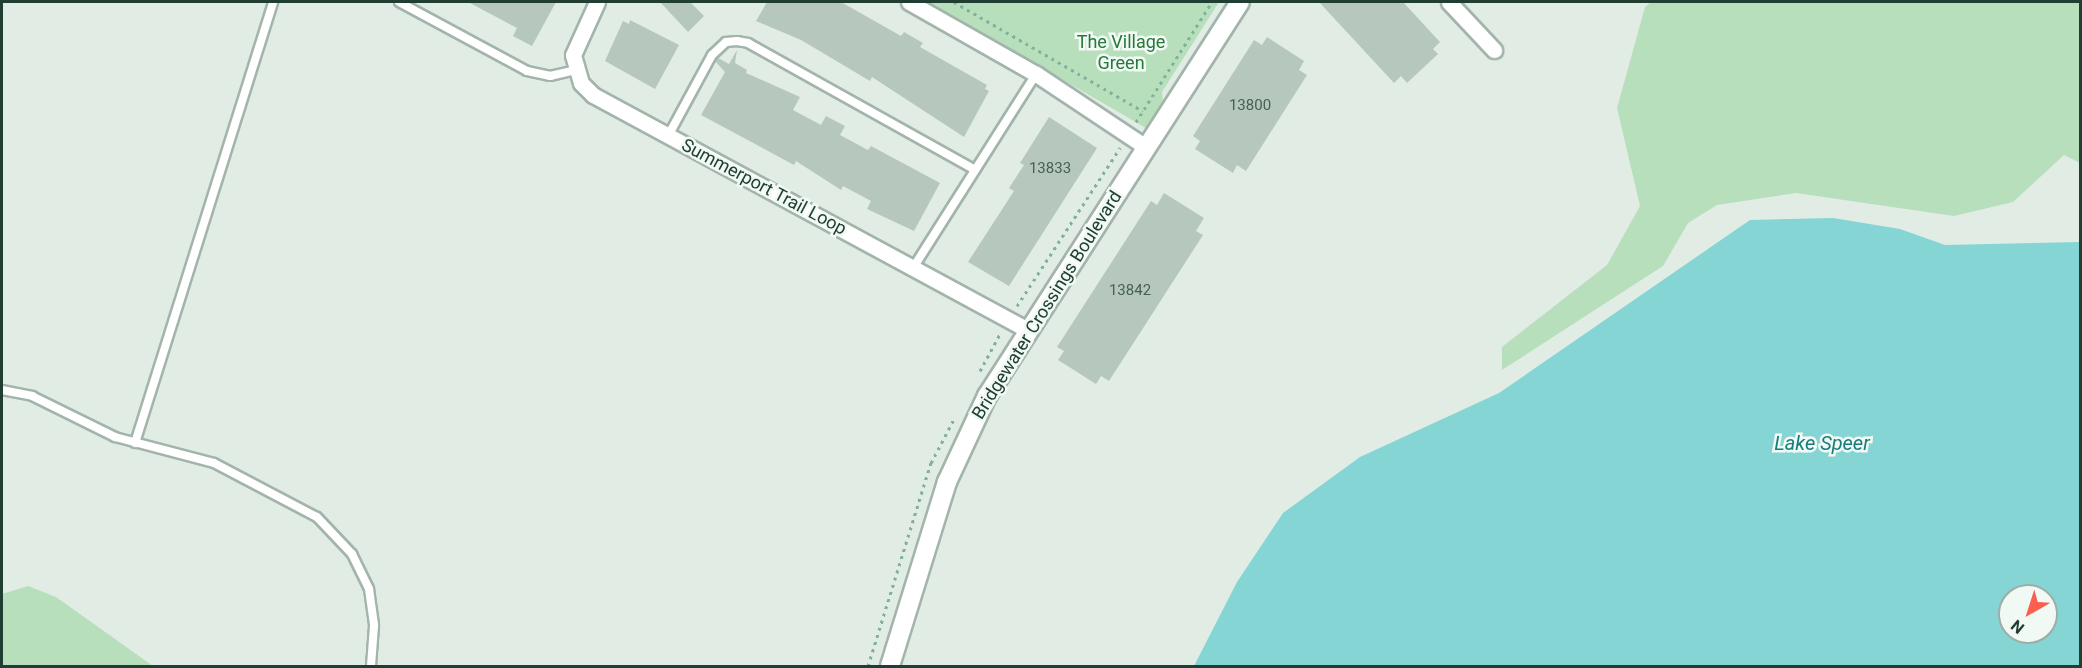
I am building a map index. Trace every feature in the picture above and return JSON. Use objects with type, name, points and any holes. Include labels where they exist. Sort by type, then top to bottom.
[{"type":"street","points":[[576,70],[573,55],[577,39],[597,2]]},
{"type":"street","points":[[909,2],[1036,74],[1146,147]]},
{"type":"street","name":"Bridgewater Crossings Boulevard","points":[[890,666],[947,482],[987,396],[1240,2]]},
{"type":"street","points":[[1449,2],[1494,50]]},
{"type":"street","name":"Summerport Trail Loop","points":[[576,70],[593,95],[1028,330]]},
{"type":"lane","points":[[135,443],[273,2]]},
{"type":"lane","points":[[399,2],[527,71],[550,76],[576,70]]},
{"type":"lane","points":[[668,136],[712,55],[726,42],[736,40],[748,43],[975,171]]},
{"type":"lane","points":[[913,268],[1036,74]]},
{"type":"lane","points":[[2,390],[32,396],[96,429],[135,443],[214,463],[285,497],[331,528],[352,554],[369,589],[374,626],[371,666]]},
{"type":"path","points":[[954,2],[1143,111],[1212,2]]},
{"type":"green space","name":"The Village Green","points":[[928,2],[1219,2],[1162,92],[1163,103],[1146,128]]},
{"type":"green space","points":[[1651,2],[2080,2],[2080,163],[2064,155],[2013,202],[1954,216],[1796,193],[1717,205],[1688,223],[1663,266],[1502,370],[1502,347],[1607,265],[1640,206],[1617,108],[1645,7]]},
{"type":"green space","points":[[28,586],[56,597],[153,666],[2,666],[2,594]]},
{"type":"water","name":"Lake Speer","points":[[1833,218],[1900,229],[1945,245],[2080,242],[2080,666],[1194,666],[1237,582],[1283,513],[1360,457],[1499,393],[1750,220]]},
{"type":"building","points":[[468,2],[556,2],[532,46],[513,36],[517,28]]},
{"type":"building","points":[[660,2],[690,2],[704,16],[688,32]]},
{"type":"building","points":[[767,2],[841,2],[901,36],[904,32],[923,43],[920,47],[987,85],[985,89],[989,91],[964,137],[872,77],[870,81],[801,40],[756,21]]},
{"type":"building","points":[[1319,2],[1403,2],[1440,42],[1433,49],[1438,54],[1407,83],[1401,76],[1394,83]]},
{"type":"building","points":[[630,20],[679,45],[655,89],[605,61],[623,21],[629,24]]},
{"type":"building","points":[[1267,37],[1304,61],[1299,70],[1307,75],[1246,171],[1237,165],[1233,173],[1195,149],[1200,141],[1193,136],[1254,40],[1262,45]]},
{"type":"building","points":[[737,50],[735,63],[747,70],[746,73],[800,97],[793,110],[821,125],[826,116],[845,126],[840,135],[868,150],[871,146],[940,183],[914,231],[867,209],[871,201],[843,186],[841,190],[796,161],[794,165],[701,115],[725,72],[715,61],[718,58],[729,64]]},
{"type":"building","points":[[1049,117],[1097,148],[1009,286],[968,262],[1014,191],[1009,188],[1024,165],[1020,163]]},
{"type":"building","points":[[1164,193],[1204,218],[1196,231],[1203,235],[1109,381],[1101,376],[1096,384],[1058,360],[1064,351],[1057,347],[1151,201],[1157,205]]}]
